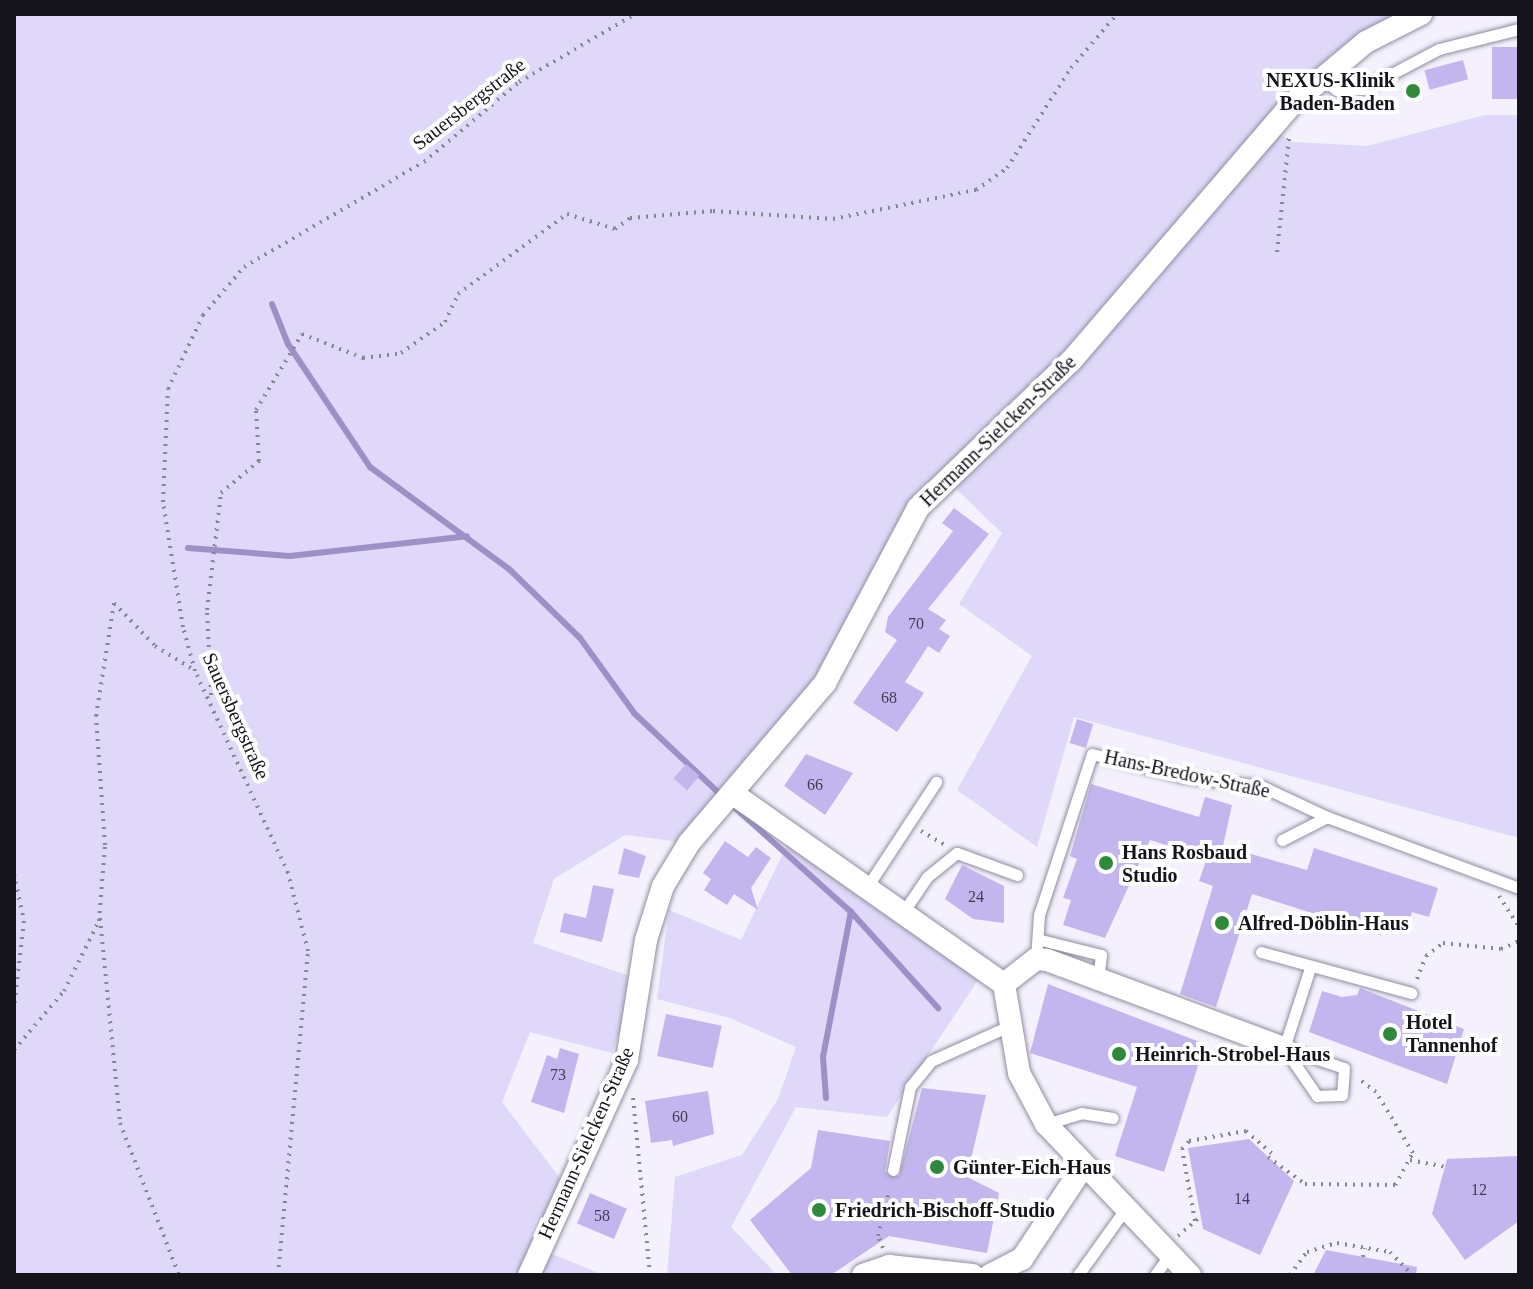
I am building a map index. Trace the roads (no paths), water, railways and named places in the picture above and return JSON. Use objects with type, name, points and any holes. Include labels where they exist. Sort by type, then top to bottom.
[{"type":"street","name":"Hermann-Sielcken-Straße","points":[[529,1275],[627,1060],[646,940],[663,886],[727,798],[825,683],[918,508],[1071,361],[1292,104],[1366,42],[1421,14]]},
{"type":"street","points":[[727,798],[904,911],[1004,984],[1019,1073],[1046,1124],[1083,1167],[1190,1275]]},
{"type":"street","points":[[1004,984],[1039,950],[1098,979],[1284,1048]]},
{"type":"street","points":[[990,1275],[1022,1259],[1083,1167]]},
{"type":"street","points":[[863,1275],[889,1266],[973,1275]]},
{"type":"lane","points":[[1320,78],[1337,90],[1363,89],[1439,49],[1519,29]]},
{"type":"lane","name":"Hans-Bredow-Straße","points":[[1039,950],[1039,915],[1092,754],[1184,777],[1261,786],[1327,817],[1519,888]]},
{"type":"lane","points":[[867,887],[936,782]]},
{"type":"lane","points":[[1282,840],[1327,817]]},
{"type":"lane","points":[[904,911],[927,877],[957,853],[1017,875]]},
{"type":"lane","points":[[1261,952],[1310,968],[1413,988]]},
{"type":"lane","points":[[1284,1048],[1344,1068],[1342,1095],[1329,1101],[1300,1080],[1284,1048],[1310,968]]},
{"type":"lane","points":[[893,1170],[910,1087],[931,1061],[1009,1026]]},
{"type":"lane","points":[[1046,1124],[1081,1113],[1113,1118]]},
{"type":"lane","points":[[1078,1275],[1126,1208]]},
{"type":"lane","points":[[1155,1275],[1167,1251]]},
{"type":"waterway","points":[[272,304],[288,344],[370,467],[509,569],[580,638],[634,713],[722,796]]},
{"type":"waterway","points":[[188,548],[290,556],[467,536]]},
{"type":"waterway","points":[[733,806],[851,912],[938,1008]]},
{"type":"waterway","points":[[826,1098],[823,1057],[851,912]]},
{"type":"place","name":"NEXUS-Klinik Baden-Baden","points":[[1413,91]]},
{"type":"place","name":"Hans Rosbaud Studio","points":[[1106,863]]},
{"type":"place","name":"Alfred-Döblin-Haus","points":[[1222,923]]},
{"type":"place","name":"Hotel Tannenhof","points":[[1390,1034]]},
{"type":"place","name":"Heinrich-Strobel-Haus","points":[[1119,1054]]},
{"type":"place","name":"Günter-Eich-Haus","points":[[937,1167]]},
{"type":"place","name":"Friedrich-Bischoff-Studio","points":[[819,1210]]}]
